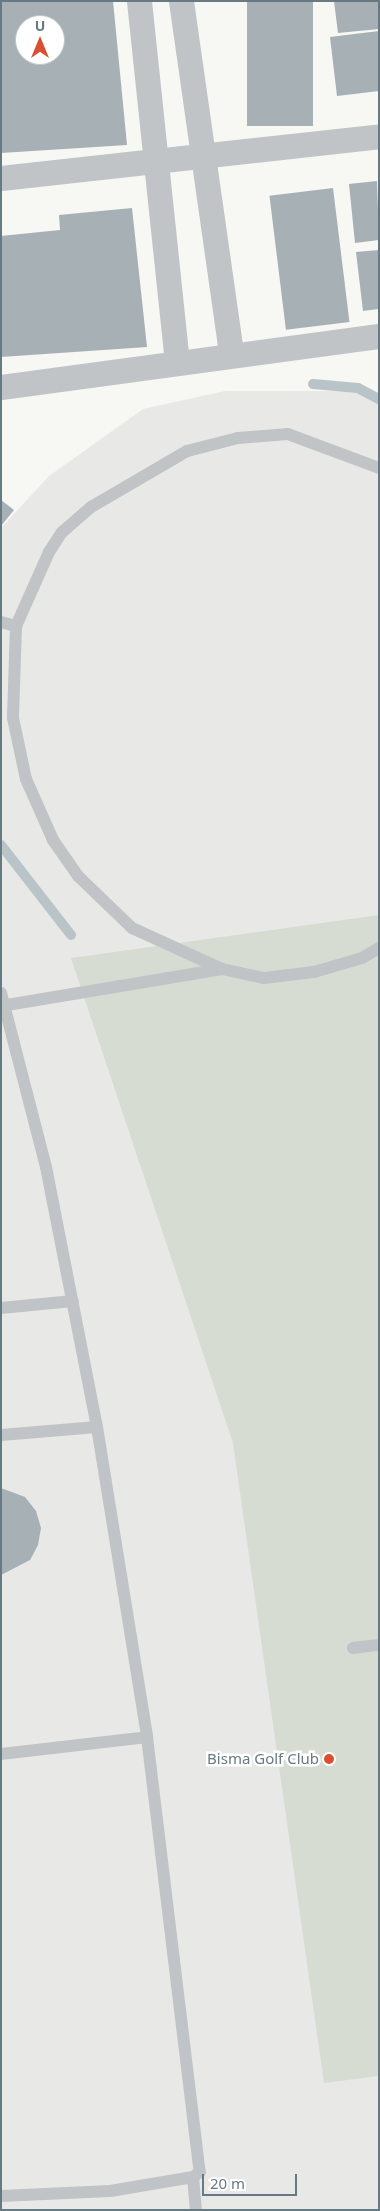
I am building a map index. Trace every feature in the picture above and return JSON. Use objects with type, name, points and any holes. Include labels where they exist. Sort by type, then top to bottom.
[{"type":"street","points":[[139,1],[177,361]]},
{"type":"street","points":[[181,1],[201,153],[231,354]]},
{"type":"street","points":[[1,178],[155,158],[379,136]]},
{"type":"street","points":[[1,387],[177,361],[379,336]]},
{"type":"lane","points":[[379,468],[288,434],[238,438],[187,451],[126,484],[62,532],[16,626],[13,718],[26,779],[52,840],[78,876],[132,928],[222,969],[264,978],[314,972],[362,958],[379,948]]},
{"type":"lane","points":[[1,622],[16,626]]},
{"type":"lane","points":[[7,1005],[222,969]]},
{"type":"lane","points":[[1,993],[7,1005],[73,1300],[97,1427],[147,1737],[200,2172],[193,2177],[110,2192],[1,2196]]},
{"type":"lane","points":[[1,1308],[73,1300]]},
{"type":"lane","points":[[1,1436],[97,1427]]},
{"type":"lane","points":[[353,1648],[379,1645]]},
{"type":"lane","points":[[1,1754],[147,1737]]},
{"type":"lane","points":[[193,2177],[196,2210]]},
{"type":"shaded area","points":[[225,391],[365,391],[379,399],[379,2210],[1,2210],[1,528],[49,476],[143,409]]},
{"type":"shaded area","name":"Bisma Golf Club","points":[[379,915],[379,2076],[324,2083],[233,1443],[71,958]]},
{"type":"building","points":[[1,1],[113,1],[127,145],[1,153]]},
{"type":"building","points":[[247,1],[313,1],[313,126],[247,126]]},
{"type":"building","points":[[334,1],[379,1],[379,29],[338,33]]},
{"type":"building","points":[[379,31],[379,91],[337,96],[330,37]]},
{"type":"building","points":[[377,181],[379,240],[355,243],[349,184]]},
{"type":"building","points":[[333,188],[349,322],[286,330],[269,196]]},
{"type":"building","points":[[132,208],[147,347],[1,357],[1,236],[60,230],[59,215]]},
{"type":"building","points":[[379,250],[379,309],[363,311],[356,252]]},
{"type":"building","points":[[1,500],[14,510],[1,526]]},
{"type":"building","points":[[1,1488],[25,1497],[36,1511],[41,1528],[38,1545],[30,1560],[1,1575]]},
{"type":"waterway","points":[[313,384],[358,388],[379,399]]},
{"type":"waterway","points":[[1,845],[71,935]]},
{"type":"place","name":"Bisma Golf Club","points":[[329,1759]]}]
